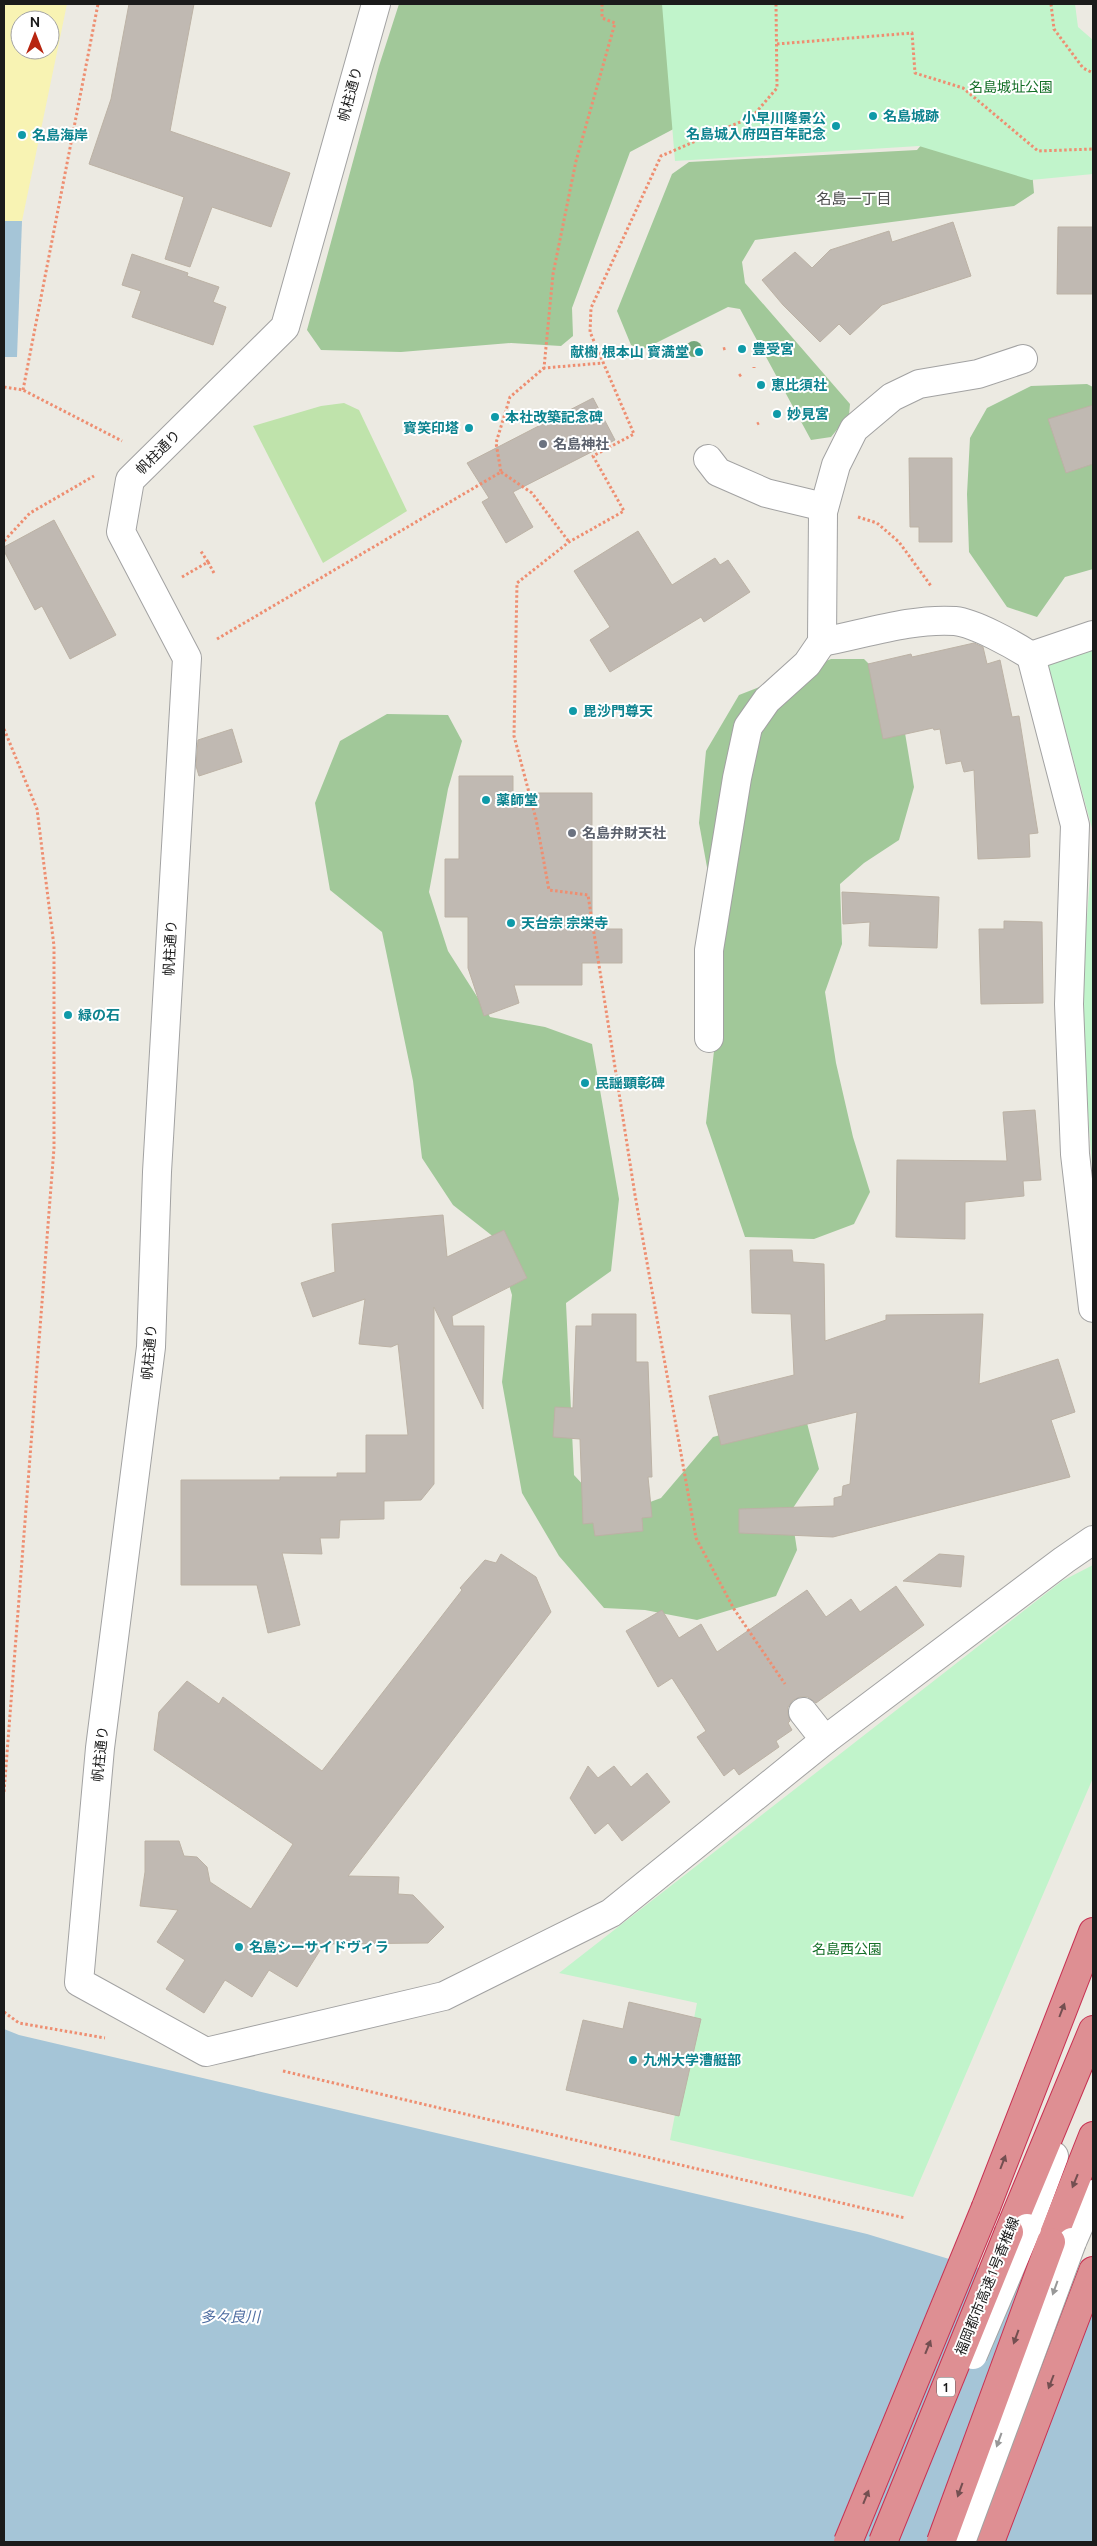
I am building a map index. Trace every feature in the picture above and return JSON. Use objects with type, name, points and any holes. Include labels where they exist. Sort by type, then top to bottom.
[{"type":"highway","points":[[848,2542],[986,2207],[1093,1932]]},
{"type":"highway","name":"福岡都市高速1号香椎線","points":[[882,2542],[1093,2030]]},
{"type":"highway","points":[[941,2542],[1051,2242],[1093,2136]]},
{"type":"highway","points":[[990,2542],[1093,2272]]},
{"type":"street","name":"帆柱通り","points":[[376,4],[285,327],[130,480],[121,532],[187,658],[158,1152],[151,1347],[100,1748],[79,1982],[206,2052],[444,1996],[611,1913],[825,1740]]},
{"type":"street","points":[[709,1038],[709,950],[736,778],[748,728],[767,700],[806,664],[822,642],[824,508],[836,465],[854,429],[892,397],[920,384],[978,374],[1023,359]]},
{"type":"street","points":[[708,459],[718,472],[766,493],[824,508]]},
{"type":"street","points":[[822,642],[908,624],[956,621],[1008,640],[1031,656],[1075,825],[1069,1004],[1075,1154],[1093,1308]]},
{"type":"street","points":[[1031,656],[1093,635]]},
{"type":"street","points":[[803,1712],[825,1740],[1093,1540]]},
{"type":"street","points":[[893,2542],[1028,2228],[1093,2046]]},
{"type":"street","points":[[961,2542],[1072,2242],[1093,2194]]},
{"type":"path","points":[[23,390],[98,4]]},
{"type":"path","points":[[544,368],[552,274],[576,161],[615,23],[602,18],[602,4]]},
{"type":"path","points":[[776,4],[777,88],[752,117],[660,156],[591,308],[590,332],[634,434],[593,456],[624,511],[569,542],[517,583],[514,736],[536,819],[549,890],[588,895],[635,1195],[696,1538],[734,1609],[803,1712]]},
{"type":"path","points":[[1051,4],[1054,29],[1083,68],[1093,73]]},
{"type":"path","points":[[776,44],[912,33],[914,73],[963,88],[1038,151],[1093,149]]},
{"type":"path","points":[[569,542],[532,493],[501,472],[496,443],[510,397],[544,368],[603,363]]},
{"type":"path","points":[[4,387],[23,390],[154,457]]},
{"type":"path","points":[[215,641],[501,472]]},
{"type":"path","points":[[4,541],[30,513],[98,474]]},
{"type":"path","points":[[824,508],[877,523],[898,542],[956,621]]},
{"type":"path","points":[[200,550],[215,575]]},
{"type":"path","points":[[179,578],[208,562]]},
{"type":"path","points":[[4,729],[37,809],[54,946],[54,1148],[4,1792]]},
{"type":"path","points":[[274,2068],[905,2218]]},
{"type":"green space","points":[[399,4],[712,4],[683,124],[630,152],[572,308],[573,336],[561,346],[511,343],[401,352],[321,350],[307,330],[379,66]]},
{"type":"green space","name":"名島城址公園","points":[[662,4],[1075,4],[1078,27],[1093,40],[1093,174],[1031,180],[919,146],[675,161]]},
{"type":"green space","points":[[946,116],[1031,160],[1034,193],[1014,206],[755,240],[742,262],[745,283],[850,404],[849,415],[831,437],[811,440],[740,309],[728,307],[642,350],[631,345],[617,311],[672,174],[689,162],[917,150]]},
{"type":"green space","points":[[1087,384],[1093,387],[1093,569],[1065,577],[1037,617],[1007,607],[969,552],[967,494],[970,438],[987,408],[1031,386]]},
{"type":"green space","points":[[344,403],[359,410],[407,511],[323,563],[253,426],[321,406]]},
{"type":"green space","points":[[1093,649],[1093,832],[1046,658]]},
{"type":"green space","points":[[831,659],[864,659],[896,691],[914,787],[899,840],[864,863],[840,884],[842,944],[825,992],[836,1063],[853,1137],[870,1192],[854,1224],[814,1239],[745,1237],[706,1123],[724,961],[699,823],[706,751],[739,695]]},
{"type":"green space","points":[[387,714],[448,715],[462,741],[448,789],[429,892],[448,951],[490,1017],[545,1027],[592,1044],[619,1199],[611,1271],[566,1303],[574,1475],[612,1516],[661,1498],[713,1437],[742,1429],[807,1423],[819,1469],[791,1511],[797,1550],[776,1596],[697,1620],[645,1610],[604,1608],[559,1556],[522,1493],[502,1382],[512,1295],[495,1238],[453,1205],[422,1158],[413,1081],[382,932],[330,890],[315,803],[340,741]]},
{"type":"green space","points":[[1093,838],[1093,1178],[1080,1009]]},
{"type":"green space","name":"名島西公園","points":[[1093,1565],[1093,1778],[913,2197],[670,2140],[697,2003],[559,1973],[1062,1581]]},
{"type":"sand","name":"名島海岸","points":[[4,4],[67,4],[60,38],[60,10],[10,10],[10,60],[55,60],[22,221],[4,221]]},
{"type":"water","points":[[4,221],[22,221],[17,357],[4,357]]},
{"type":"water","name":"多々良川","points":[[4,2029],[19,2035],[867,2234],[1093,2303],[1093,2542],[4,2542]]},
{"type":"building","points":[[129,4],[194,4],[170,131],[290,173],[271,227],[212,207],[190,267],[165,259],[184,197],[89,164],[111,99]]},
{"type":"building","points":[[953,222],[971,276],[882,305],[850,335],[839,324],[820,342],[783,305],[762,280],[795,252],[812,268],[830,250],[889,231],[892,242]]},
{"type":"building","points":[[1058,227],[1093,227],[1093,294],[1057,294]]},
{"type":"building","points":[[132,254],[188,273],[187,276],[219,287],[213,302],[226,307],[213,345],[132,317],[141,291],[122,285]]},
{"type":"building","points":[[593,398],[615,440],[513,492],[533,527],[506,543],[482,502],[489,498],[467,463]]},
{"type":"building","points":[[1093,405],[1093,464],[1066,473],[1048,419]]},
{"type":"building","points":[[909,458],[952,458],[952,542],[919,542],[919,527],[910,527]]},
{"type":"building","points":[[54,520],[116,635],[70,659],[42,606],[35,610],[4,551],[4,547]]},
{"type":"building","points":[[638,531],[672,585],[715,558],[720,565],[728,560],[750,592],[704,622],[701,617],[610,672],[590,640],[610,627],[574,571]]},
{"type":"building","points":[[974,643],[983,647],[987,664],[1000,660],[1012,717],[1019,716],[1038,833],[1029,834],[1030,857],[978,859],[974,770],[964,772],[961,761],[946,764],[940,729],[934,730],[933,728],[883,739],[868,664],[911,654],[912,657]]},
{"type":"building","points":[[232,729],[242,762],[199,776],[196,766],[198,740]]},
{"type":"building","points":[[459,776],[513,776],[513,793],[592,793],[592,929],[622,929],[622,963],[582,963],[582,985],[514,985],[519,1003],[484,1016],[468,968],[468,917],[445,917],[445,859],[459,859]]},
{"type":"building","points":[[842,892],[939,897],[937,948],[869,946],[870,922],[843,924]]},
{"type":"building","points":[[1004,921],[1042,922],[1043,1003],[981,1004],[979,929],[1004,929]]},
{"type":"building","points":[[1035,1110],[1041,1180],[1023,1181],[1024,1196],[965,1202],[965,1239],[896,1237],[897,1160],[1007,1161],[1003,1112]]},
{"type":"building","points":[[443,1215],[447,1257],[504,1230],[527,1278],[452,1316],[453,1326],[484,1326],[483,1409],[434,1307],[434,1484],[421,1500],[384,1501],[384,1519],[340,1520],[339,1538],[320,1538],[322,1554],[282,1553],[300,1625],[268,1633],[257,1585],[181,1585],[181,1480],[280,1480],[280,1477],[337,1477],[337,1473],[366,1473],[366,1435],[408,1435],[398,1344],[391,1347],[359,1344],[365,1299],[313,1317],[301,1283],[335,1272],[332,1224]]},
{"type":"building","points":[[750,1250],[792,1250],[793,1262],[824,1264],[825,1341],[886,1320],[886,1315],[983,1314],[979,1384],[1058,1359],[1075,1412],[1051,1420],[1070,1477],[833,1537],[739,1533],[739,1509],[834,1506],[834,1498],[842,1496],[843,1486],[850,1484],[857,1412],[721,1445],[709,1396],[794,1375],[791,1314],[752,1313]]},
{"type":"building","points":[[592,1314],[636,1314],[636,1362],[648,1362],[652,1477],[648,1477],[652,1517],[642,1518],[643,1531],[595,1536],[593,1523],[583,1524],[580,1439],[553,1437],[555,1407],[573,1408],[576,1326],[592,1326]]},
{"type":"building","points":[[501,1554],[536,1577],[551,1612],[348,1876],[399,1877],[398,1894],[413,1895],[444,1927],[428,1943],[324,1944],[297,1987],[269,1970],[252,1997],[225,1980],[204,2013],[166,1989],[185,1960],[157,1942],[178,1910],[140,1906],[145,1872],[145,1841],[179,1841],[184,1856],[197,1857],[207,1867],[210,1882],[251,1909],[293,1844],[154,1750],[159,1712],[187,1681],[219,1704],[223,1697],[322,1771],[462,1590],[460,1588],[485,1560],[496,1563]]},
{"type":"building","points":[[939,1554],[964,1556],[961,1587],[903,1581]]},
{"type":"building","points":[[896,1586],[924,1625],[816,1703],[808,1697],[800,1697],[793,1700],[788,1707],[790,1721],[788,1723],[792,1730],[776,1741],[779,1747],[739,1775],[734,1768],[724,1776],[697,1737],[706,1731],[672,1678],[658,1687],[626,1631],[662,1610],[679,1638],[701,1624],[717,1652],[807,1590],[826,1617],[851,1599],[860,1612]]},
{"type":"building","points":[[588,1766],[598,1778],[614,1766],[631,1787],[647,1773],[670,1802],[622,1841],[608,1823],[595,1834],[570,1798]]},
{"type":"building","name":"九州大学漕艇部","points":[[629,2002],[701,2019],[679,2116],[566,2090],[583,2020],[623,2029]]},
{"type":"place","name":"名島城跡","points":[[873,116]]},
{"type":"place","name":"小早川隆景公 名島城入府四百年記念","points":[[836,126]]},
{"type":"place","name":"名島海岸","points":[[22,135]]},
{"type":"place","name":"豊受宮","points":[[742,349]]},
{"type":"place","name":"献樹 根本山 寳満堂","points":[[699,352]]},
{"type":"place","name":"恵比須社","points":[[761,385]]},
{"type":"place","name":"妙見宮","points":[[777,414]]},
{"type":"place","name":"本社改築記念碑","points":[[495,417]]},
{"type":"place","name":"寳笑印塔","points":[[469,428]]},
{"type":"place","name":"名島神社","points":[[543,444]]},
{"type":"place","name":"毘沙門尊天","points":[[573,711]]},
{"type":"place","name":"薬師堂","points":[[486,800]]},
{"type":"place","name":"名島弁財天社","points":[[572,833]]},
{"type":"place","name":"天台宗 宗栄寺","points":[[511,923]]},
{"type":"place","name":"緑の石","points":[[68,1015]]},
{"type":"place","name":"民謡顕彰碑","points":[[585,1083]]},
{"type":"place","name":"名島シーサイドヴィラ","points":[[239,1947]]},
{"type":"place","name":"九州大学漕艇部","points":[[633,2060]]},
{"type":"district","name":"名島一丁目","points":[[854,198]]}]
